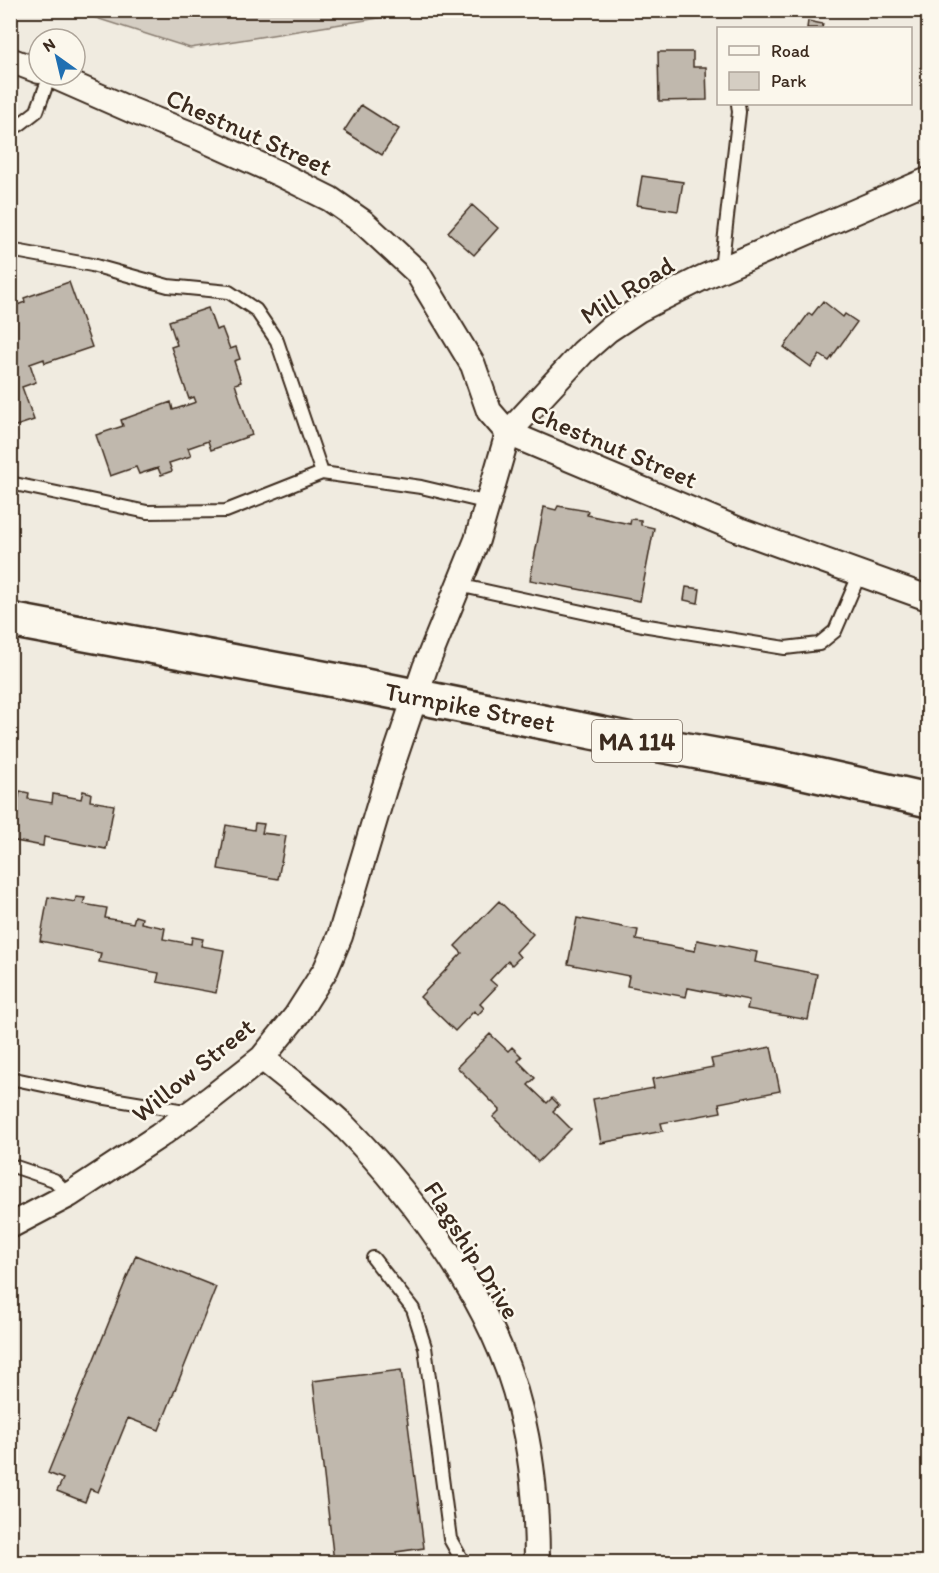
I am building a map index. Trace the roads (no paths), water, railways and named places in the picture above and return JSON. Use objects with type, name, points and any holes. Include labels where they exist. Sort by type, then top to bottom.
[{"type":"highway","name":"Turnpike Street","points":[[10,620],[416,697],[632,741],[831,777],[928,800]]},
{"type":"street","points":[[10,60],[27,66]]},
{"type":"street","name":"Chestnut Street","points":[[78,87],[280,174],[330,199],[363,222],[417,272],[473,365],[489,411],[508,433],[739,530],[928,598]]},
{"type":"street","name":"Mill Road","points":[[416,697],[425,668],[477,540],[508,433],[583,351],[608,330],[667,294],[928,180]]},
{"type":"street","name":"Willow Street","points":[[10,1226],[69,1195],[192,1112],[262,1058],[296,1016],[326,969],[340,936],[384,789],[416,697]]},
{"type":"street","name":"Flagship Drive","points":[[262,1058],[341,1124],[378,1163],[418,1211],[466,1282],[497,1342],[520,1407],[531,1456],[537,1563]]},
{"type":"lane","points":[[10,124],[20,125],[37,111],[46,87]]},
{"type":"lane","points":[[721,269],[738,105]]},
{"type":"lane","points":[[10,250],[92,265],[168,285],[229,292],[256,310],[277,341],[322,473]]},
{"type":"lane","points":[[10,483],[147,512],[226,511],[322,473],[421,487],[489,503]]},
{"type":"lane","points":[[458,585],[642,625],[785,648],[819,644],[835,631],[860,573]]},
{"type":"lane","points":[[10,1078],[100,1097],[192,1112]]},
{"type":"lane","points":[[10,1165],[54,1180],[69,1195]]},
{"type":"lane","points":[[374,1258],[413,1310],[425,1347],[450,1539],[463,1563]]}]
